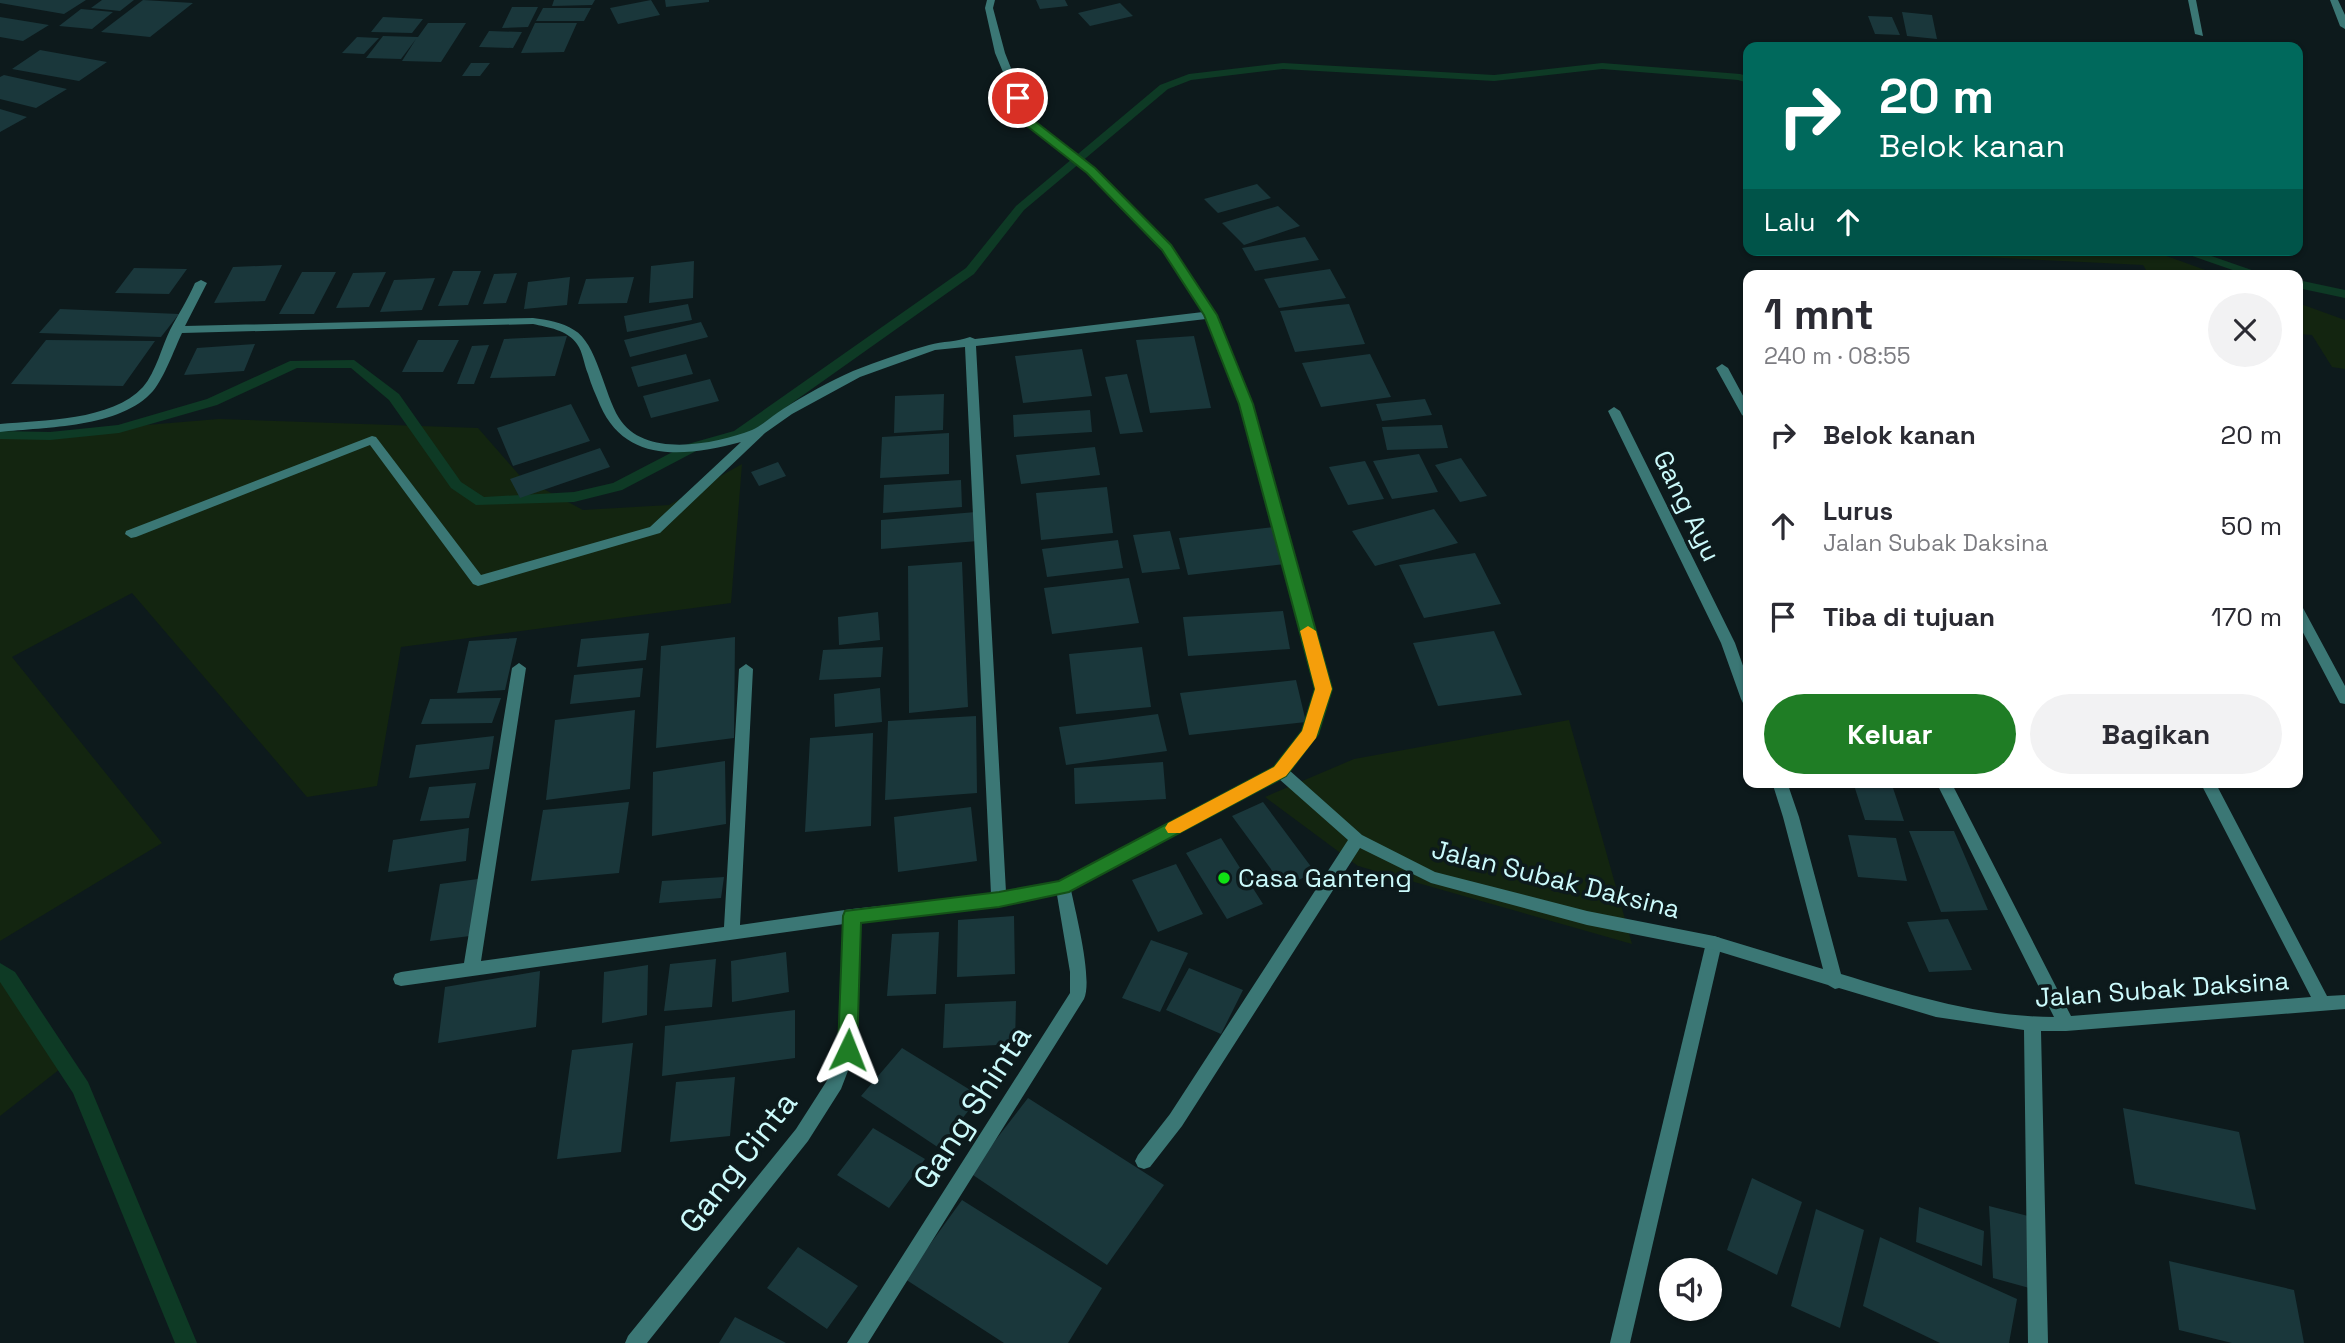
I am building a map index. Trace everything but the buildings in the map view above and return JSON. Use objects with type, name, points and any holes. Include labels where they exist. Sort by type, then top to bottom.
[{"type":"street","points":[[401,979],[852,916],[999,900],[1063,887],[1280,771],[1310,734],[1324,689],[1246,404],[1210,315],[1167,247],[1091,170],[1027,120],[1000,53],[989,8],[990,0]]},
{"type":"street","points":[[2192,0],[2200,34]]},
{"type":"street","points":[[2334,0],[2345,26]]},
{"type":"street","points":[[0,428],[96,415],[118,410],[139,399],[149,388],[201,283]]},
{"type":"street","points":[[131,534],[372,440],[478,581],[655,530],[761,430],[788,411],[856,374],[933,346],[1210,315]]},
{"type":"street","points":[[176,330],[533,321],[566,328],[584,344],[587,362],[617,426],[639,441],[658,449],[722,445],[761,430]]},
{"type":"street","points":[[970,340],[999,900]]},
{"type":"street","points":[[1722,368],[1743,406]]},
{"type":"street","name":"Gang Ayu","points":[[1614,411],[1728,643],[1743,685]]},
{"type":"street","points":[[2303,620],[2345,699]]},
{"type":"street","points":[[472,967],[519,668]]},
{"type":"street","points":[[732,934],[746,669]]},
{"type":"street","name":"Jalan Subak Daksina","points":[[1280,771],[1357,839],[1431,877],[1587,918],[1714,943],[1835,982],[1936,1010],[2032,1024],[2066,1024],[2345,1002]]},
{"type":"street","points":[[1781,788],[1835,982]]},
{"type":"street","points":[[1946,788],[2066,1024]]},
{"type":"street","points":[[2210,788],[2322,1002]]},
{"type":"street","points":[[1144,1161],[1190,1099],[1357,839]]},
{"type":"street","name":"Gang Shinta","points":[[857,1343],[1078,994],[1078,972],[1063,887]]},
{"type":"street","name":"Gang Cinta","points":[[635,1343],[802,1135],[835,1083],[848,1050],[852,916]]},
{"type":"street","points":[[1620,1343],[1714,943]]},
{"type":"street","points":[[2032,1024],[2038,1343]]},
{"type":"green space","points":[[1962,256],[2167,256],[2205,270],[2146,270],[2143,265]]},
{"type":"green space","points":[[2303,305],[2345,320],[2345,369],[2332,367],[2312,335],[2303,334]]},
{"type":"green space","points":[[219,419],[478,428],[521,477],[583,510],[669,505],[742,464],[731,603],[401,647],[377,786],[307,797],[132,593],[12,657],[162,843],[0,941],[0,437]]},
{"type":"green space","points":[[1569,720],[1632,944],[1358,866],[1265,797],[1354,759]]},
{"type":"green space","points":[[0,980],[60,1069],[0,1116]]},
{"type":"waterway","points":[[0,435],[50,436],[119,429],[212,402],[295,364],[354,364],[394,397],[456,485],[481,502],[574,497],[617,487],[693,447],[739,434],[970,271],[1020,208],[1164,87],[1189,77],[1283,66],[1494,78],[1602,66],[1743,78]]},
{"type":"waterway","points":[[2200,256],[2244,270]]},
{"type":"waterway","points":[[2303,285],[2345,294]]},
{"type":"waterway","points":[[0,971],[8,978],[81,1088],[186,1343]]},
{"type":"slow traffic","points":[[1174,828],[1280,771],[1310,734],[1324,689],[1308,631]]},
{"type":"place","name":"Casa Ganteng","points":[[1224,878]]},
{"type":"route","points":[[848,1050],[852,916],[999,900],[1063,887],[1280,771],[1310,734],[1324,689],[1246,404],[1210,315],[1167,247],[1091,170],[1027,120],[1018,98]]}]
